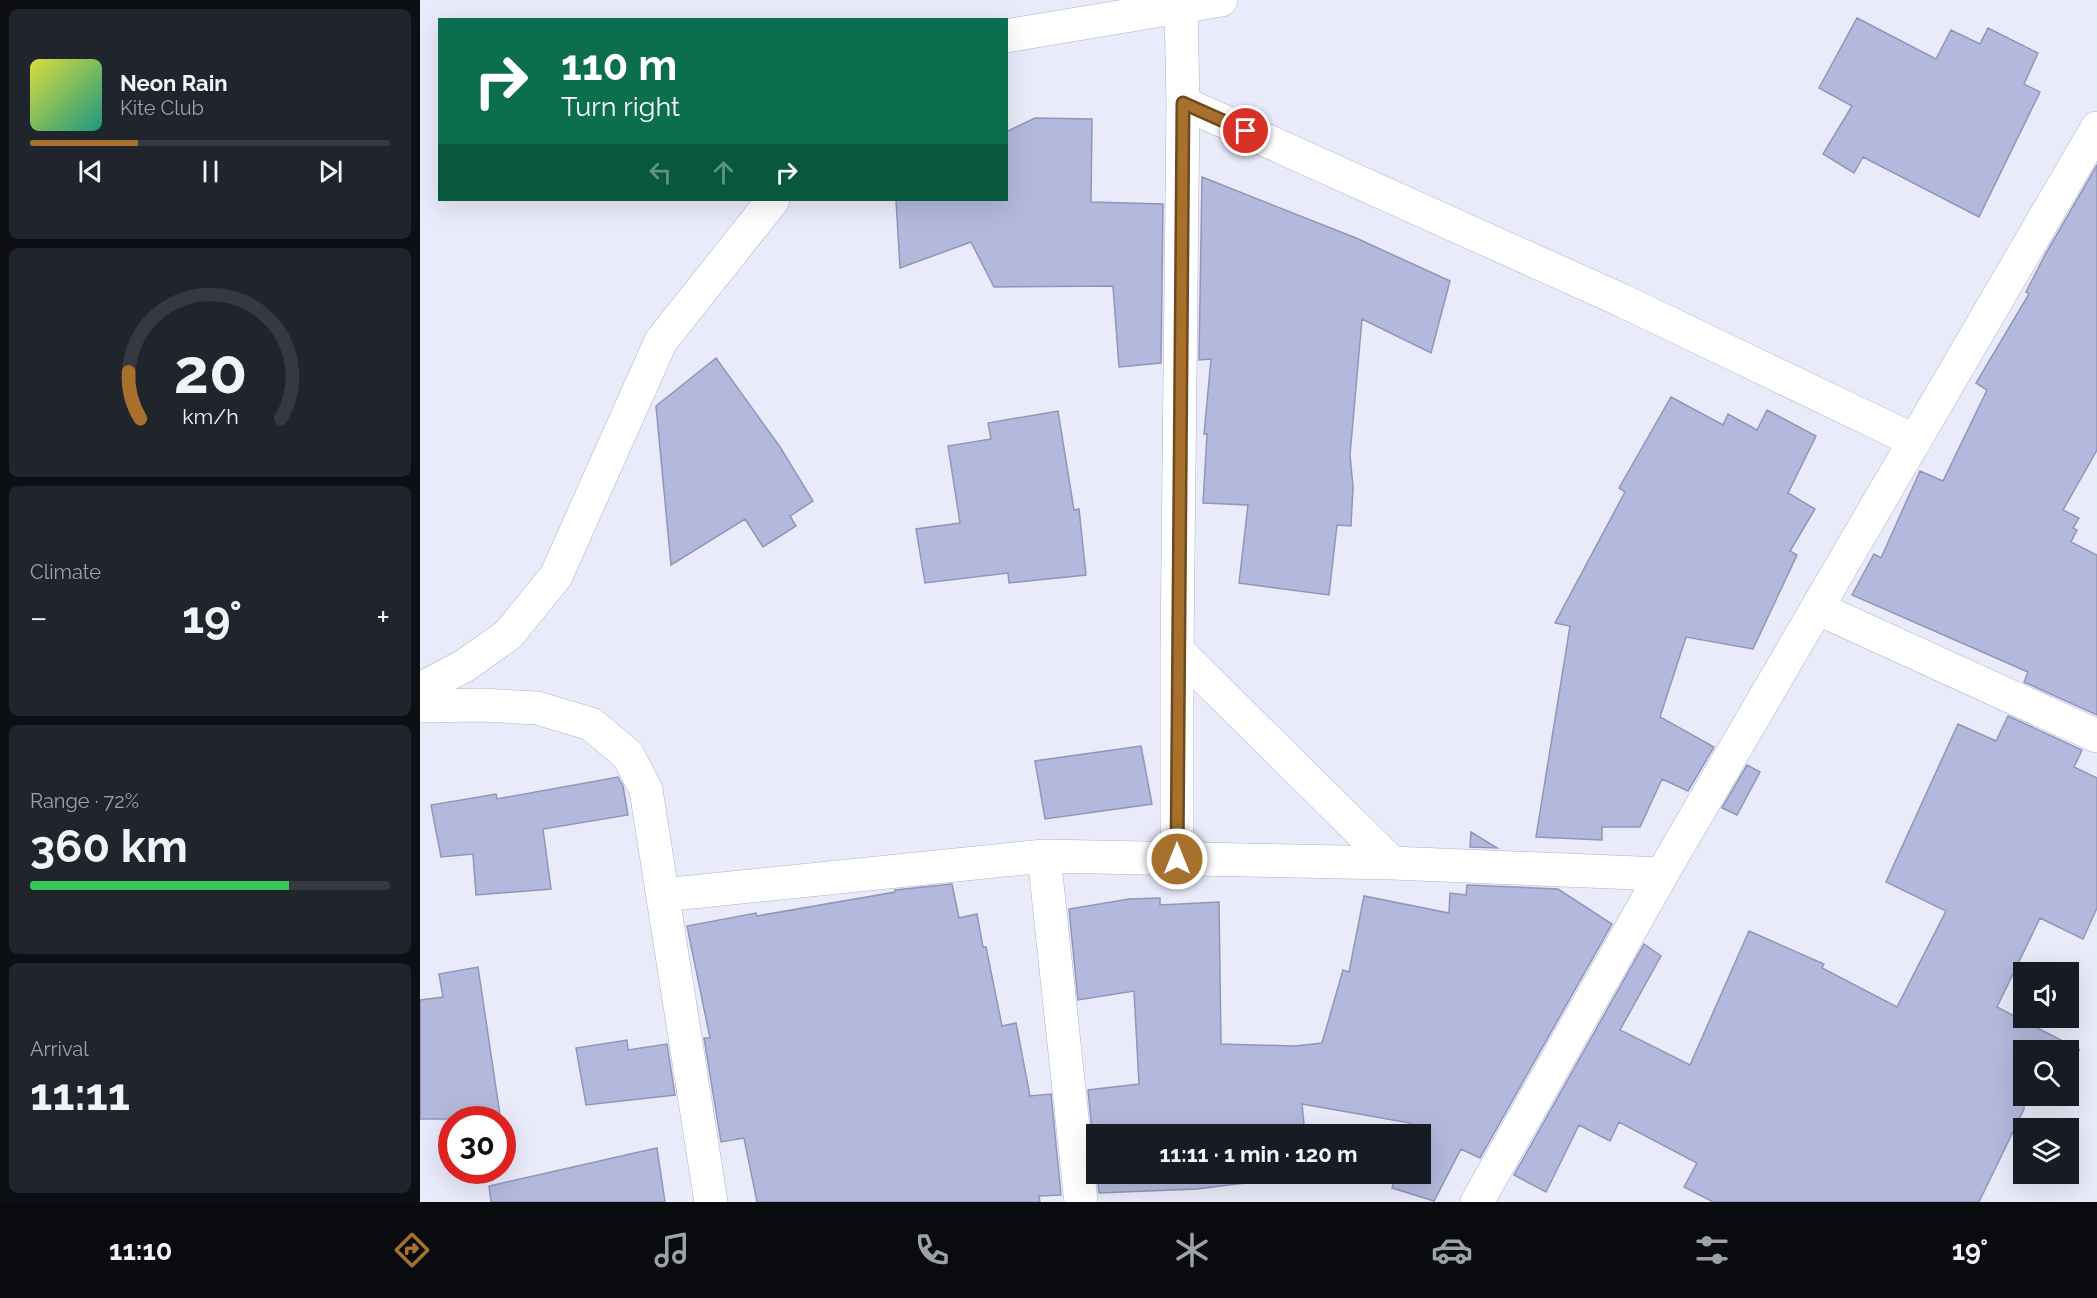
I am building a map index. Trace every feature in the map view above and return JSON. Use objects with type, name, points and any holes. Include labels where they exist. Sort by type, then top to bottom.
[{"type":"street","points":[[1008,36],[1221,0]]},
{"type":"street","points":[[1177,859],[1183,103],[1181,8]]},
{"type":"street","points":[[1183,103],[1621,300],[1914,441]]},
{"type":"street","points":[[1477,1202],[1662,874],[2097,128]]},
{"type":"street","points":[[420,689],[464,666],[508,635],[556,576],[661,340],[772,201]]},
{"type":"street","points":[[1816,608],[2097,736]]},
{"type":"street","points":[[1177,650],[1392,863]]},
{"type":"street","points":[[420,706],[481,705],[537,708],[591,724],[628,755],[646,790],[711,1202]]},
{"type":"street","points":[[663,895],[1044,856],[1392,863],[1662,874]]},
{"type":"street","points":[[1044,856],[1081,1202]]},
{"type":"building","points":[[1857,18],[1936,59],[1951,30],[1980,44],[1988,28],[2038,53],[2024,84],[2040,92],[1979,217],[1863,157],[1854,173],[1823,154],[1852,106],[1819,88]]},
{"type":"building","points":[[1035,118],[1092,119],[1091,202],[1163,204],[1161,363],[1119,367],[1113,286],[994,287],[971,242],[900,268],[896,201],[1008,201],[1008,131]]},
{"type":"building","points":[[2097,165],[2097,450],[2063,510],[2079,518],[2073,528],[2077,530],[2071,542],[2097,555],[2097,715],[2024,682],[2028,672],[1852,595],[1874,554],[1881,558],[1920,471],[1943,481],[1987,390],[1976,383],[2029,294],[2026,292],[2046,253]]},
{"type":"building","points":[[1202,177],[1356,238],[1450,281],[1431,353],[1362,319],[1350,455],[1353,487],[1351,526],[1337,525],[1329,595],[1239,583],[1248,505],[1203,503],[1207,434],[1204,434],[1211,359],[1199,360]]},
{"type":"building","points":[[716,358],[780,447],[813,501],[790,516],[796,526],[763,547],[745,519],[671,565],[656,406]]},
{"type":"building","points":[[1671,397],[1723,425],[1728,414],[1757,430],[1767,410],[1816,436],[1788,493],[1815,509],[1790,551],[1797,555],[1753,649],[1686,637],[1660,717],[1714,747],[1688,791],[1662,779],[1640,827],[1602,827],[1602,840],[1536,837],[1570,626],[1555,623],[1625,492],[1619,488]]},
{"type":"building","points":[[1058,411],[1074,510],[1079,509],[1086,575],[1009,583],[1008,573],[925,583],[916,529],[960,523],[948,446],[991,439],[988,423]]},
{"type":"building","points":[[2008,716],[2082,750],[2074,767],[2097,778],[2097,908],[2083,939],[2040,918],[2019,962],[2013,962],[2013,974],[1997,1007],[2013,1015],[2013,1028],[2038,1028],[2061,1040],[2013,1040],[2013,1106],[2024,1106],[2024,1109],[2020,1118],[2013,1118],[2013,1132],[1979,1202],[1713,1202],[1684,1187],[1697,1163],[1619,1122],[1610,1141],[1579,1125],[1546,1192],[1514,1175],[1644,944],[1661,956],[1620,1030],[1690,1065],[1749,931],[1824,964],[1822,968],[1897,1007],[1946,911],[1886,882],[1958,724],[1996,741]]},
{"type":"building","points":[[1141,746],[1152,804],[1045,819],[1035,761]]},
{"type":"building","points":[[1747,765],[1760,772],[1737,815],[1722,808]]},
{"type":"building","points":[[618,777],[623,786],[628,815],[543,829],[551,889],[476,895],[473,854],[441,857],[431,805],[496,794],[497,799]]},
{"type":"building","points":[[1471,832],[1497,848],[1470,847]]},
{"type":"building","points":[[952,884],[959,918],[977,914],[1002,1026],[1016,1023],[1030,1096],[1051,1094],[1061,1195],[1039,1196],[1040,1202],[757,1202],[744,1138],[721,1142],[704,1038],[710,1038],[687,926],[756,913],[757,916],[895,892],[895,890]]},
{"type":"building","points":[[1467,885],[1558,889],[1612,924],[1480,1158],[1461,1149],[1434,1201],[1392,1188],[1393,1184],[1431,1184],[1431,1124],[1410,1124],[1302,1104],[1304,1124],[1091,1124],[1088,1090],[1139,1084],[1134,991],[1078,1000],[1069,909],[1129,899],[1160,898],[1160,905],[1219,902],[1221,1044],[1295,1046],[1322,1043],[1343,970],[1349,972],[1364,896],[1449,913],[1450,893],[1466,895]]},
{"type":"building","points":[[478,967],[499,1106],[438,1106],[438,1119],[420,1119],[420,1000],[443,997],[439,974]]},
{"type":"building","points":[[627,1040],[628,1050],[667,1044],[675,1095],[586,1105],[576,1048]]},
{"type":"building","points":[[657,1148],[665,1202],[491,1202],[489,1186],[516,1184],[516,1180]]},
{"type":"building","points":[[1098,1184],[1237,1184],[1197,1189],[1099,1193]]},
{"type":"route","points":[[1177,859],[1183,103],[1246,131]]}]
